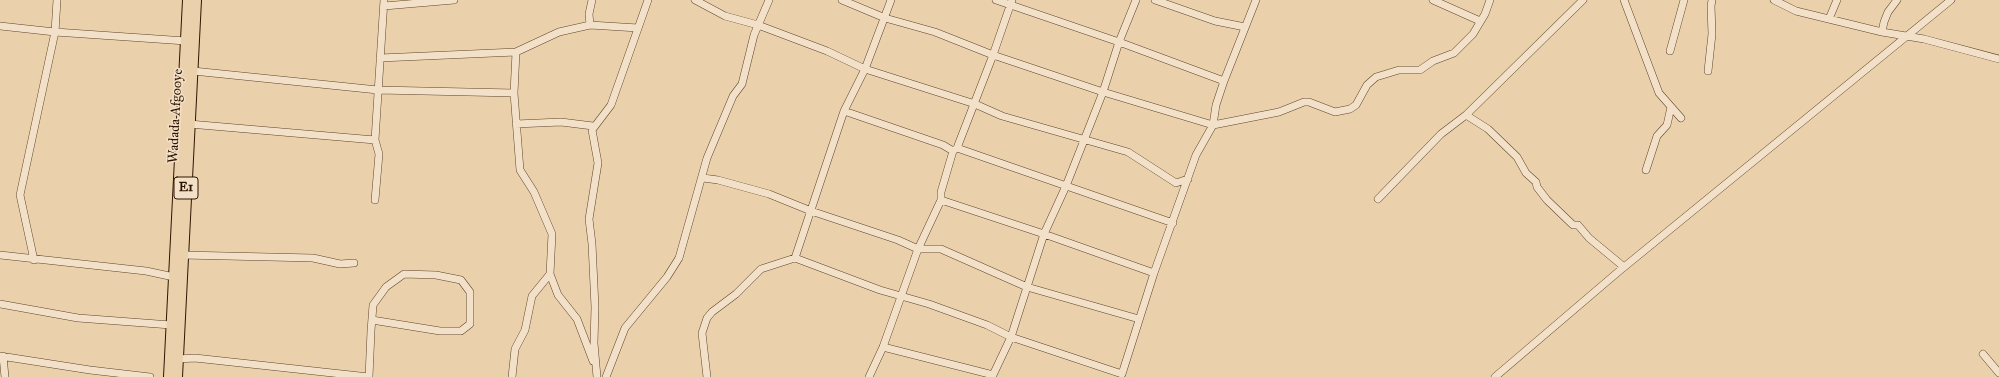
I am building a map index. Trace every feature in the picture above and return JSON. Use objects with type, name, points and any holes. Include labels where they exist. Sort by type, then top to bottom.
[{"type":"highway","name":"Wadada Afgooye","points":[[169,377],[188,0]]},
{"type":"highway","name":"Wadada Afgooye","points":[[177,377],[196,0]]},
{"type":"street","points":[[34,260],[20,195],[55,32],[57,0]]},
{"type":"street","points":[[375,200],[379,154],[375,140],[384,3],[454,0]]},
{"type":"street","points":[[590,25],[589,14],[592,0]]},
{"type":"street","points":[[595,367],[592,244],[588,219],[598,170],[598,158],[592,134],[593,126],[611,105],[648,0]]},
{"type":"street","points":[[695,0],[725,16],[758,25],[827,51],[865,69],[974,104],[1002,116],[1128,152],[1176,183],[1188,179]]},
{"type":"street","points":[[606,377],[625,328],[667,277],[679,258],[707,158],[733,96],[742,84],[754,35],[769,0]]},
{"type":"street","points":[[842,0],[885,18],[935,32],[993,55],[1103,92],[1213,124],[1280,112],[1293,105],[1304,102],[1309,102],[1335,112],[1350,109],[1356,105],[1367,85],[1376,76],[1400,70],[1420,70],[1433,61],[1454,53],[1468,40],[1485,14],[1490,0]]},
{"type":"street","points":[[795,258],[844,111],[865,69],[891,0]]},
{"type":"street","points":[[996,0],[1011,2],[1224,81]]},
{"type":"street","points":[[883,347],[993,376],[1011,337],[1044,234],[1066,186],[1103,92],[1119,42],[1136,0]]},
{"type":"street","points":[[1155,0],[1215,20],[1245,26]]},
{"type":"street","points":[[707,377],[702,333],[707,318],[712,312],[736,294],[762,269],[795,258],[880,290],[987,325],[1011,337],[1121,376],[1154,273],[1201,146],[1213,124],[1216,105],[1224,81],[1256,0]]},
{"type":"street","points":[[1433,0],[1480,21]]},
{"type":"street","points":[[1378,199],[1441,134],[1466,114],[1583,0]]},
{"type":"street","points":[[1624,0],[1659,93],[1682,118]]},
{"type":"street","points":[[1670,51],[1684,0]]},
{"type":"street","points":[[1708,71],[1712,34],[1712,0]]},
{"type":"street","points":[[1829,19],[1837,0]]},
{"type":"street","points":[[1882,32],[1888,12],[1896,0]]},
{"type":"street","points":[[1495,377],[1624,267],[1951,0]]},
{"type":"street","points":[[1778,1],[1796,11],[1882,32],[1924,39],[1933,43],[1952,46],[1999,59]]},
{"type":"street","points":[[869,377],[883,347],[918,249],[941,200],[941,192],[955,150],[993,55],[1011,2]]},
{"type":"street","points":[[380,58],[516,52],[559,32],[590,25],[638,28]]},
{"type":"street","points":[[0,26],[55,32],[186,41]]},
{"type":"street","points":[[516,52],[514,93],[520,170],[534,192],[552,234],[550,274],[558,294],[577,319],[595,367],[597,377]]},
{"type":"street","points":[[193,71],[378,90],[514,93]]},
{"type":"street","points":[[1646,170],[1657,136],[1667,125],[1671,107]]},
{"type":"street","points":[[844,111],[1173,223]]},
{"type":"street","points":[[1466,114],[1488,129],[1517,157],[1526,173],[1536,182],[1537,187],[1547,200],[1573,224],[1578,225],[1589,238],[1624,267]]},
{"type":"street","points":[[516,124],[561,122],[593,126]]},
{"type":"street","points":[[189,124],[375,140]]},
{"type":"street","points":[[702,178],[718,180],[769,194],[810,211],[898,240],[918,249],[941,250],[1027,287],[1139,319]]},
{"type":"street","points":[[941,200],[1044,234],[1154,273]]},
{"type":"street","points":[[0,255],[34,260],[146,271],[174,277]]},
{"type":"street","points":[[183,255],[313,258],[340,264],[354,263]]},
{"type":"street","points":[[178,359],[195,358],[369,377],[372,320],[374,305],[386,287],[404,274],[436,275],[461,280],[470,292],[470,324],[460,331],[440,331],[372,320]]},
{"type":"street","points":[[512,377],[515,349],[525,330],[532,296],[550,274]]},
{"type":"street","points":[[0,304],[78,318],[171,326]]},
{"type":"street","points":[[1983,354],[1999,374]]},
{"type":"street","points":[[5,377],[2,356],[90,370],[150,377]]}]
